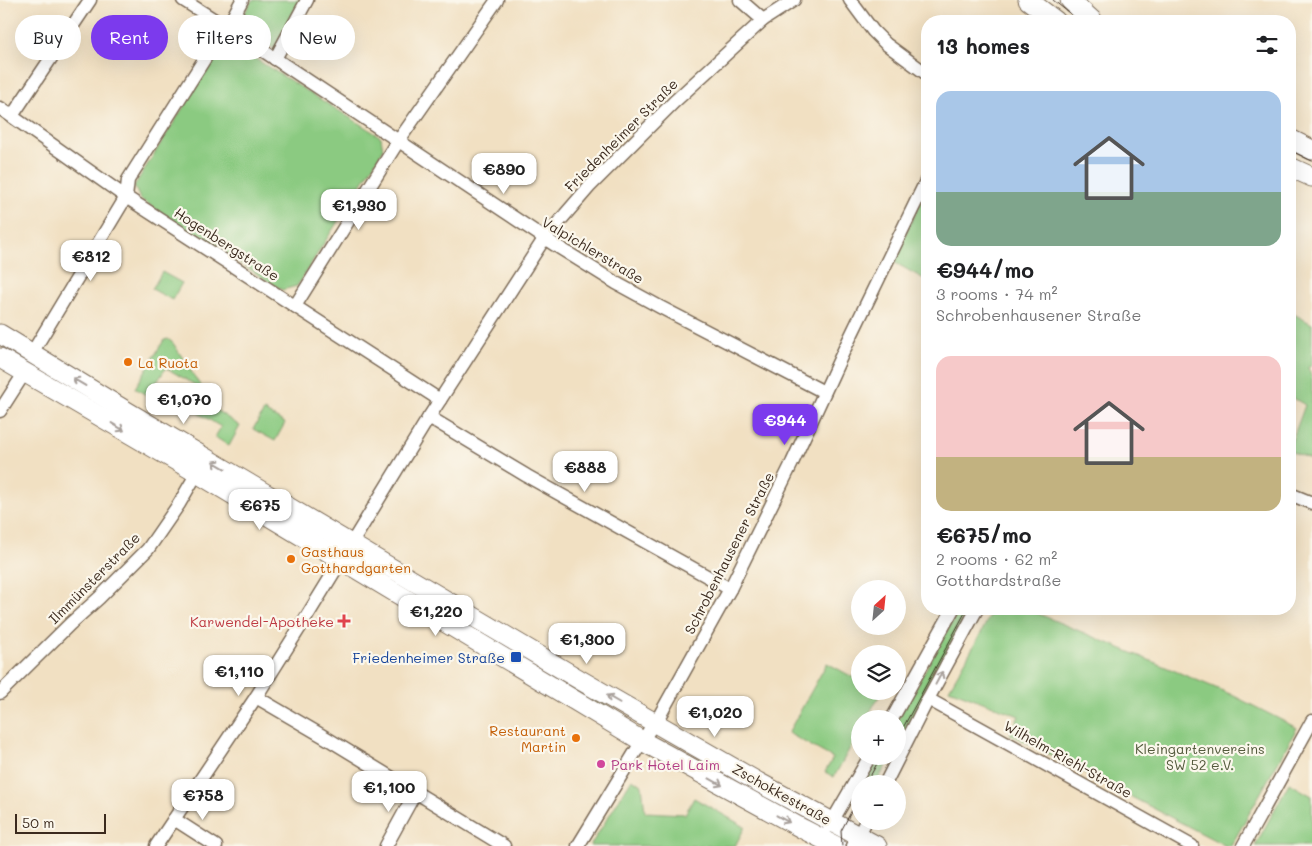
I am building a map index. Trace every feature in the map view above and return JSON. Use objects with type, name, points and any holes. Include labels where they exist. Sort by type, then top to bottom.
[{"type":"main road","points":[[1028,0],[1048,15]]},
{"type":"main road","points":[[1070,0],[1087,15]]},
{"type":"main road","points":[[1296,142],[1312,150]]},
{"type":"main road","points":[[1296,170],[1312,177]]},
{"type":"main road","name":"Zschokkestraße","points":[[0,334],[551,663],[758,782],[859,834],[877,846]]},
{"type":"main road","name":"Zschokkestraße","points":[[0,358],[642,741],[829,843]]},
{"type":"street","points":[[12,116],[90,0]]},
{"type":"street","name":"Valpichlerstraße","points":[[183,0],[207,15]]},
{"type":"street","points":[[234,15],[242,0]]},
{"type":"street","points":[[275,59],[307,0]]},
{"type":"street","points":[[295,306],[399,140],[497,0]]},
{"type":"street","points":[[740,0],[763,20]]},
{"type":"street","name":"Friedenheimer Straße","points":[[156,846],[256,697],[429,417],[544,238],[589,187],[674,102],[763,20],[794,0]]},
{"type":"street","points":[[850,0],[873,31],[886,44],[921,70]]},
{"type":"street","name":"Valpichlerstraße","points":[[271,56],[544,238],[616,283],[824,392]]},
{"type":"street","points":[[32,354],[126,197],[128,180],[204,60]]},
{"type":"street","name":"Hogenbergstraße","points":[[0,108],[126,197],[440,400]]},
{"type":"street","name":"Schrobenhausener Straße","points":[[578,846],[655,723],[730,589],[792,463],[885,262],[921,191]]},
{"type":"street","points":[[0,411],[25,372]]},
{"type":"street","points":[[429,417],[527,476],[730,589]]},
{"type":"street","name":"Ilmmünsterstraße","points":[[0,693],[148,549],[197,474]]},
{"type":"street","points":[[1296,496],[1312,503]]},
{"type":"street","points":[[897,710],[950,615]]},
{"type":"street","points":[[890,775],[974,615]]},
{"type":"street","points":[[256,697],[504,846]]},
{"type":"street","name":"Wilhelm-Riehl-Straße","points":[[928,699],[1192,846]]},
{"type":"street","points":[[1243,846],[1312,722]]},
{"type":"street","points":[[829,843],[832,821],[865,765]]},
{"type":"street","points":[[386,846],[415,793]]},
{"type":"street","points":[[174,819],[216,846]]},
{"type":"green space","points":[[252,0],[300,0],[292,15],[281,15],[281,36],[274,49],[271,47],[271,15],[244,15]]},
{"type":"green space","points":[[213,60],[257,60],[381,137],[383,150],[297,286],[282,290],[140,199],[134,186]]},
{"type":"green space","points":[[921,202],[921,277],[892,261]]},
{"type":"green space","points":[[162,272],[182,283],[172,300],[152,289]]},
{"type":"green space","points":[[1296,315],[1312,324],[1312,366],[1308,367],[1312,379],[1312,460],[1296,453],[1296,430],[1305,405],[1296,400]]},
{"type":"green space","points":[[168,339],[173,343],[216,410],[240,426],[229,446],[215,437],[221,427],[193,410],[200,399],[192,394],[197,386],[166,368],[148,396],[135,388],[164,340]]},
{"type":"green space","points":[[264,411],[285,423],[275,441],[253,429]]},
{"type":"green space","points":[[956,615],[968,615],[906,730],[906,710],[903,710]]},
{"type":"green space","name":"Kleingartenvereins SW 52 e.V.","points":[[990,615],[1041,615],[1230,694],[1297,728],[1231,846],[1226,846],[1010,734],[1019,716],[949,689]]},
{"type":"green space","points":[[488,640],[504,644],[626,717],[624,720]]},
{"type":"green space","points":[[827,663],[851,676],[851,700],[877,700],[871,710],[851,710],[851,746],[834,777],[825,772],[833,758],[788,733]]},
{"type":"green space","points":[[872,765],[886,765],[881,775],[866,775]]},
{"type":"green space","points":[[632,779],[642,785],[645,812],[685,814],[694,798],[745,827],[735,846],[590,846]]},
{"type":"green space","points":[[1289,783],[1312,796],[1312,846],[1255,846]]},
{"type":"tram line","points":[[1053,0],[1072,15]]},
{"type":"tram line","points":[[1296,153],[1312,161]]},
{"type":"tram line","points":[[906,722],[964,615]]},
{"type":"tram line","points":[[871,775],[876,765]]},
{"type":"tram line","points":[[842,846],[841,831],[851,812]]},
{"type":"place","name":"La Ruota","points":[[128,362]]},
{"type":"place","name":"Gasthaus Gotthardgarten","points":[[291,559]]},
{"type":"place","name":"Karwendel-Apotheke","points":[[344,621]]},
{"type":"place","name":"Friedenheimer Straße","points":[[516,657]]},
{"type":"place","name":"Restaurant Martin","points":[[576,738]]},
{"type":"place","name":"Park Hotel Laim","points":[[601,764]]}]
